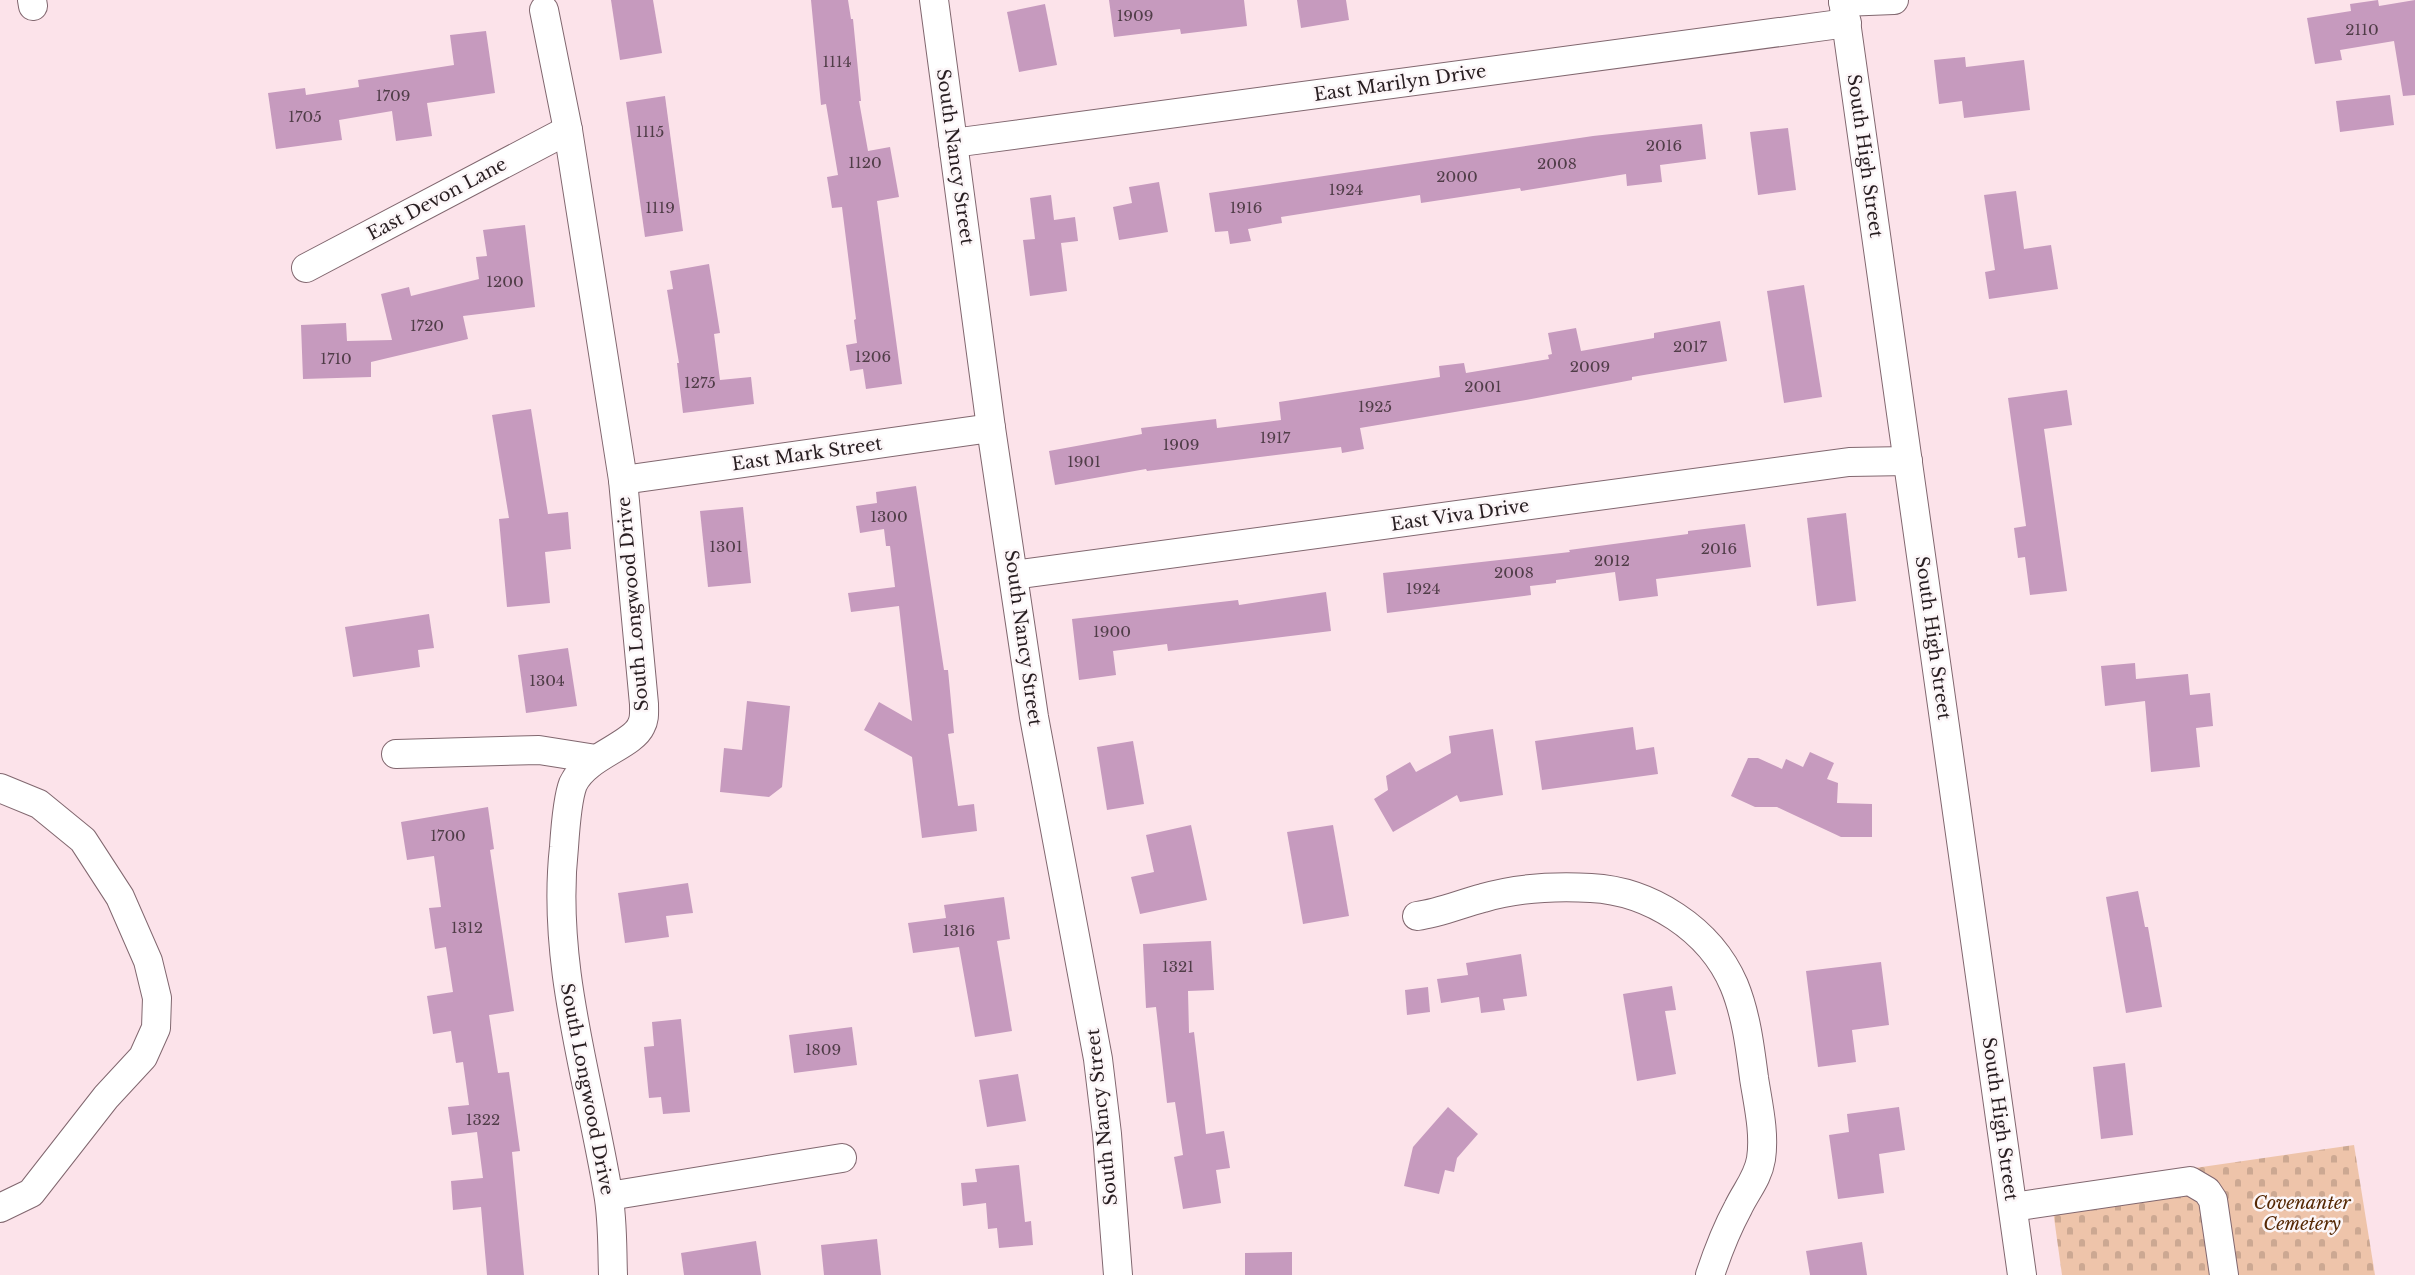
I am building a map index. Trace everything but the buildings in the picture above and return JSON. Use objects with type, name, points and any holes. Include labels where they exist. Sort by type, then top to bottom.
[{"type":"street","name":"South Nancy Street","points":[[934,0],[992,428],[1046,788],[1080,953],[1098,1059],[1107,1134],[1118,1275]]},
{"type":"street","name":"East Marilyn Drive","points":[[953,143],[1894,0]]},
{"type":"street","name":"South High Street","points":[[1844,8],[2022,1275]]},
{"type":"street","name":"South Longwood Drive","points":[[544,10],[568,130],[622,480],[644,716],[641,728],[636,735],[596,759],[581,773],[573,785],[564,849],[561,906],[568,994],[609,1196],[613,1275]]},
{"type":"street","name":"East Devon Lane","points":[[306,268],[568,130]]},
{"type":"street","name":"East Mark Street","points":[[622,480],[992,428]]},
{"type":"street","name":"East Viva Drive","points":[[1014,575],[1849,462],[1908,461]]},
{"type":"street","points":[[396,754],[539,750],[596,759]]},
{"type":"street","points":[[0,788],[39,804],[83,840],[120,897],[148,961],[157,998],[156,1028],[143,1057],[106,1097],[55,1165],[31,1192],[0,1208]]},
{"type":"street","points":[[1417,916],[1438,914],[1482,898],[1511,891],[1539,888],[1593,888],[1628,895],[1656,904],[1678,918],[1713,952],[1733,983],[1743,1012],[1758,1108],[1761,1149],[1756,1177],[1725,1233],[1710,1275]]},
{"type":"street","points":[[609,1196],[842,1158]]},
{"type":"street","points":[[2013,1207],[2190,1180],[2207,1191],[2213,1200],[2224,1275]]},
{"type":"green space","name":"Covenanter Cemetery","points":[[2354,1145],[2375,1275],[2062,1275],[2050,1189]]}]
